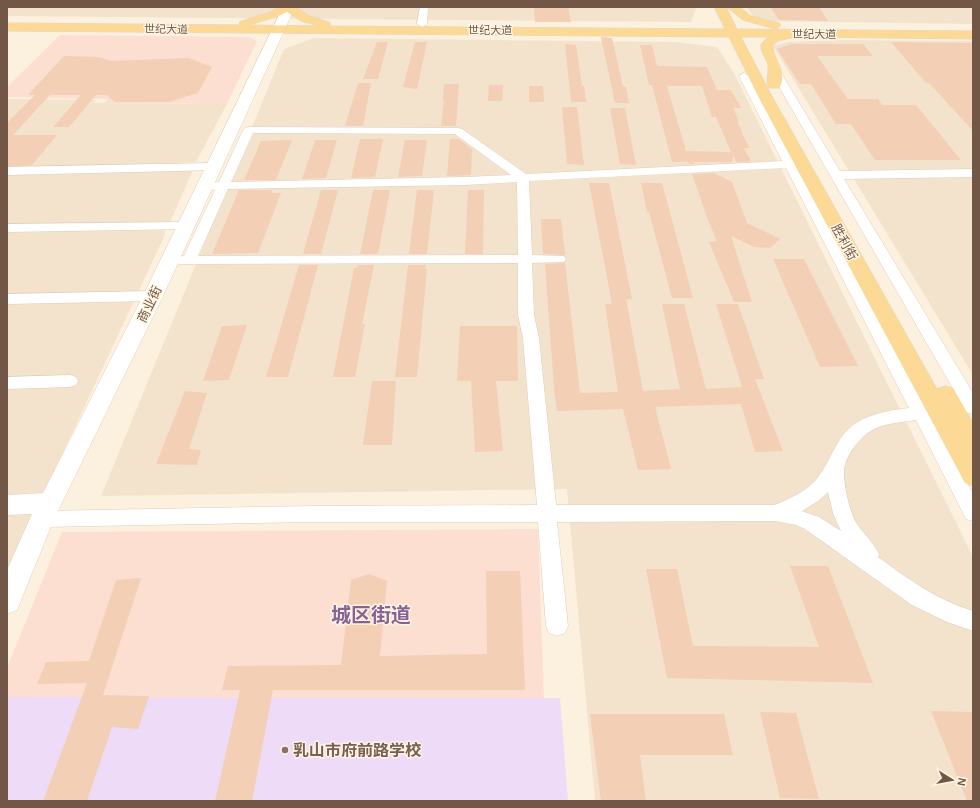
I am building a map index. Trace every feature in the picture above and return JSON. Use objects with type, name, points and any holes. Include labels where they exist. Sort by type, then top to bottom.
[{"type":"main road","points":[[244,27],[289,7],[295,13],[305,18],[328,24]]},
{"type":"main road","name":"胜利街","points":[[732,7],[738,30],[772,85],[972,438]]},
{"type":"main road","points":[[732,7],[741,14],[756,21],[801,31]]},
{"type":"main road","name":"胜利街","points":[[714,13],[738,30]]},
{"type":"main road","points":[[681,29],[714,13]]},
{"type":"main road","name":"世纪大道","points":[[7,21],[244,27]]},
{"type":"main road","name":"世纪大道","points":[[7,27],[244,27],[328,24],[422,24],[973,35]]},
{"type":"main road","points":[[244,27],[263,34],[274,36]]},
{"type":"main road","name":"世纪大道","points":[[274,36],[310,30],[681,29]]},
{"type":"main road","points":[[681,29],[727,46],[744,76],[772,85],[773,62],[767,53],[767,44],[774,38],[801,31]]},
{"type":"main road","name":"世纪大道","points":[[801,31],[973,30]]},
{"type":"main road","name":"胜利街","points":[[772,85],[929,412],[951,436],[973,476]]},
{"type":"street","name":"商业街","points":[[7,601],[46,511],[153,296],[274,36],[289,7]]},
{"type":"street","points":[[422,24],[424,7]]},
{"type":"street","points":[[744,76],[789,164],[929,412],[973,513]]},
{"type":"street","points":[[772,85],[836,175],[973,408]]},
{"type":"street","points":[[189,260],[249,130],[458,131],[523,178]]},
{"type":"street","points":[[204,186],[523,178],[789,164]]},
{"type":"street","points":[[7,171],[213,167]]},
{"type":"street","points":[[836,175],[973,173]]},
{"type":"street","points":[[523,178],[526,316],[531,338],[557,626]]},
{"type":"street","points":[[7,228],[186,226]]},
{"type":"street","points":[[170,260],[559,259]]},
{"type":"street","points":[[7,299],[153,296]]},
{"type":"street","points":[[7,384],[70,381]]},
{"type":"street","points":[[775,513],[800,503],[817,491],[851,438],[863,428],[875,422],[902,415],[929,412]]},
{"type":"street","points":[[951,436],[972,438]]},
{"type":"street","points":[[835,464],[838,503],[848,529],[891,579]]},
{"type":"street","points":[[7,505],[46,511],[313,514],[775,513],[802,520],[827,533],[856,552],[916,597],[962,618],[973,621]]},
{"type":"shaded area","points":[[7,7],[696,8],[691,22],[7,16]]},
{"type":"shaded area","points":[[747,7],[973,7],[973,24],[756,21]]},
{"type":"shaded area","points":[[60,35],[249,37],[257,41],[227,104],[104,103],[108,99],[7,97],[7,87]]},
{"type":"shaded area","points":[[314,38],[676,42],[717,47],[734,73],[973,557],[973,801],[595,801],[567,489],[101,496],[284,49]]},
{"type":"shaded area","points":[[837,40],[973,41],[973,375],[773,46],[788,42]]},
{"type":"shaded area","points":[[7,99],[96,100],[94,103],[227,104],[196,162],[39,168],[193,170],[170,222],[7,227]]},
{"type":"shaded area","points":[[165,229],[164,237],[7,572],[7,231]]},
{"type":"shaded area","points":[[538,529],[544,698],[7,697],[7,668],[62,532]]},
{"type":"shaded area","name":"乳山市府前路学校","points":[[7,697],[560,698],[568,801],[7,801]]},
{"type":"building","points":[[534,7],[568,7],[571,22],[535,22]]},
{"type":"building","points":[[770,7],[819,7],[828,21],[779,20]]},
{"type":"building","points":[[601,37],[612,38],[623,87],[626,87],[629,103],[615,103]]},
{"type":"building","points":[[377,42],[388,42],[378,79],[363,79]]},
{"type":"building","points":[[415,42],[427,42],[417,89],[403,87]]},
{"type":"building","points":[[891,42],[973,43],[973,131],[929,83],[926,83]]},
{"type":"building","points":[[565,44],[576,45],[586,102],[571,102]]},
{"type":"building","points":[[791,44],[863,44],[873,56],[817,56],[848,99],[878,99],[882,105],[916,105],[961,160],[875,160],[851,124],[836,124],[811,84],[800,84],[777,49]]},
{"type":"building","points":[[640,45],[652,45],[657,66],[707,67],[717,90],[731,90],[741,108],[733,108],[749,148],[744,148],[751,161],[736,162],[733,155],[732,162],[692,162],[695,164],[689,164],[688,162],[672,162],[652,85],[649,85]],"holes":[[[667,86],[702,86],[712,117],[716,117],[731,152],[686,151]]]},
{"type":"building","points":[[64,56],[99,57],[111,61],[188,58],[212,67],[198,93],[169,102],[115,102],[107,95],[96,95],[69,127],[53,127],[81,95],[50,95],[13,135],[57,135],[32,165],[7,166],[7,123],[35,95],[28,95]]},
{"type":"building","points":[[358,83],[371,83],[363,126],[345,126]]},
{"type":"building","points":[[444,84],[459,84],[456,126],[441,126]]},
{"type":"building","points":[[489,85],[503,85],[502,101],[488,101]]},
{"type":"building","points":[[529,86],[543,86],[544,102],[529,102]]},
{"type":"building","points":[[562,107],[577,107],[584,165],[567,164]]},
{"type":"building","points":[[610,108],[625,108],[636,165],[620,164]]},
{"type":"building","points":[[360,139],[383,139],[375,177],[351,178]]},
{"type":"building","points":[[450,139],[459,139],[472,149],[471,175],[447,176]]},
{"type":"building","points":[[292,140],[276,180],[244,180],[261,141]]},
{"type":"building","points":[[315,140],[337,140],[326,178],[302,179]]},
{"type":"building","points":[[405,140],[427,140],[422,176],[398,177]]},
{"type":"building","points":[[714,173],[732,182],[747,223],[780,239],[770,248],[754,247],[731,236],[752,302],[734,302],[709,242],[717,241],[692,174]]},
{"type":"building","points":[[589,183],[609,183],[632,299],[626,299],[643,391],[680,389],[662,304],[684,304],[706,389],[742,387],[716,304],[738,304],[764,379],[755,379],[783,451],[755,452],[741,404],[655,407],[671,469],[638,470],[623,409],[557,411],[554,389],[545,264],[565,263],[580,393],[618,392],[605,304],[612,304]]},
{"type":"building","points":[[641,183],[662,183],[693,298],[672,298],[649,212],[647,212]]},
{"type":"building","points":[[239,190],[272,190],[271,193],[281,193],[258,253],[212,254]]},
{"type":"building","points":[[321,190],[338,190],[321,254],[303,254]]},
{"type":"building","points":[[373,190],[390,190],[378,254],[360,254]]},
{"type":"building","points":[[417,190],[434,190],[427,254],[409,254]]},
{"type":"building","points":[[468,190],[484,190],[483,254],[465,254]]},
{"type":"building","points":[[541,219],[561,219],[565,255],[543,254]]},
{"type":"building","points":[[773,259],[804,259],[858,366],[820,367]]},
{"type":"building","points":[[299,265],[318,265],[288,377],[266,377]]},
{"type":"building","points":[[358,265],[374,265],[362,324],[365,324],[355,377],[333,377],[354,268],[357,268]]},
{"type":"building","points":[[408,265],[426,265],[425,269],[427,269],[417,377],[395,377]]},
{"type":"building","points":[[247,325],[229,380],[203,381],[222,326]]},
{"type":"building","points":[[460,326],[517,326],[518,381],[496,381],[503,451],[475,452],[471,381],[457,381]]},
{"type":"building","points":[[372,381],[396,381],[392,445],[363,445]]},
{"type":"building","points":[[185,391],[207,393],[189,449],[201,450],[197,465],[156,464]]},
{"type":"building","points":[[790,566],[828,566],[873,683],[667,678],[646,569],[677,569],[693,646],[819,647]]},
{"type":"building","points":[[486,571],[520,571],[525,690],[273,690],[252,801],[215,801],[240,690],[222,690],[228,666],[341,665],[351,580],[369,574],[387,581],[380,656],[487,654]]},
{"type":"building","points":[[141,578],[103,695],[149,696],[138,729],[112,727],[87,801],[43,801],[87,683],[37,684],[46,662],[89,661],[116,580]]},
{"type":"building","points":[[931,711],[973,712],[973,801],[967,801]]},
{"type":"building","points":[[760,712],[796,713],[819,799],[780,798]]},
{"type":"building","points":[[590,714],[724,714],[733,755],[640,755],[646,801],[601,801]]},
{"type":"place","name":"乳山市府前路学校","points":[[285,750]]},
{"type":"district","name":"城区街道","points":[[371,615]]}]
